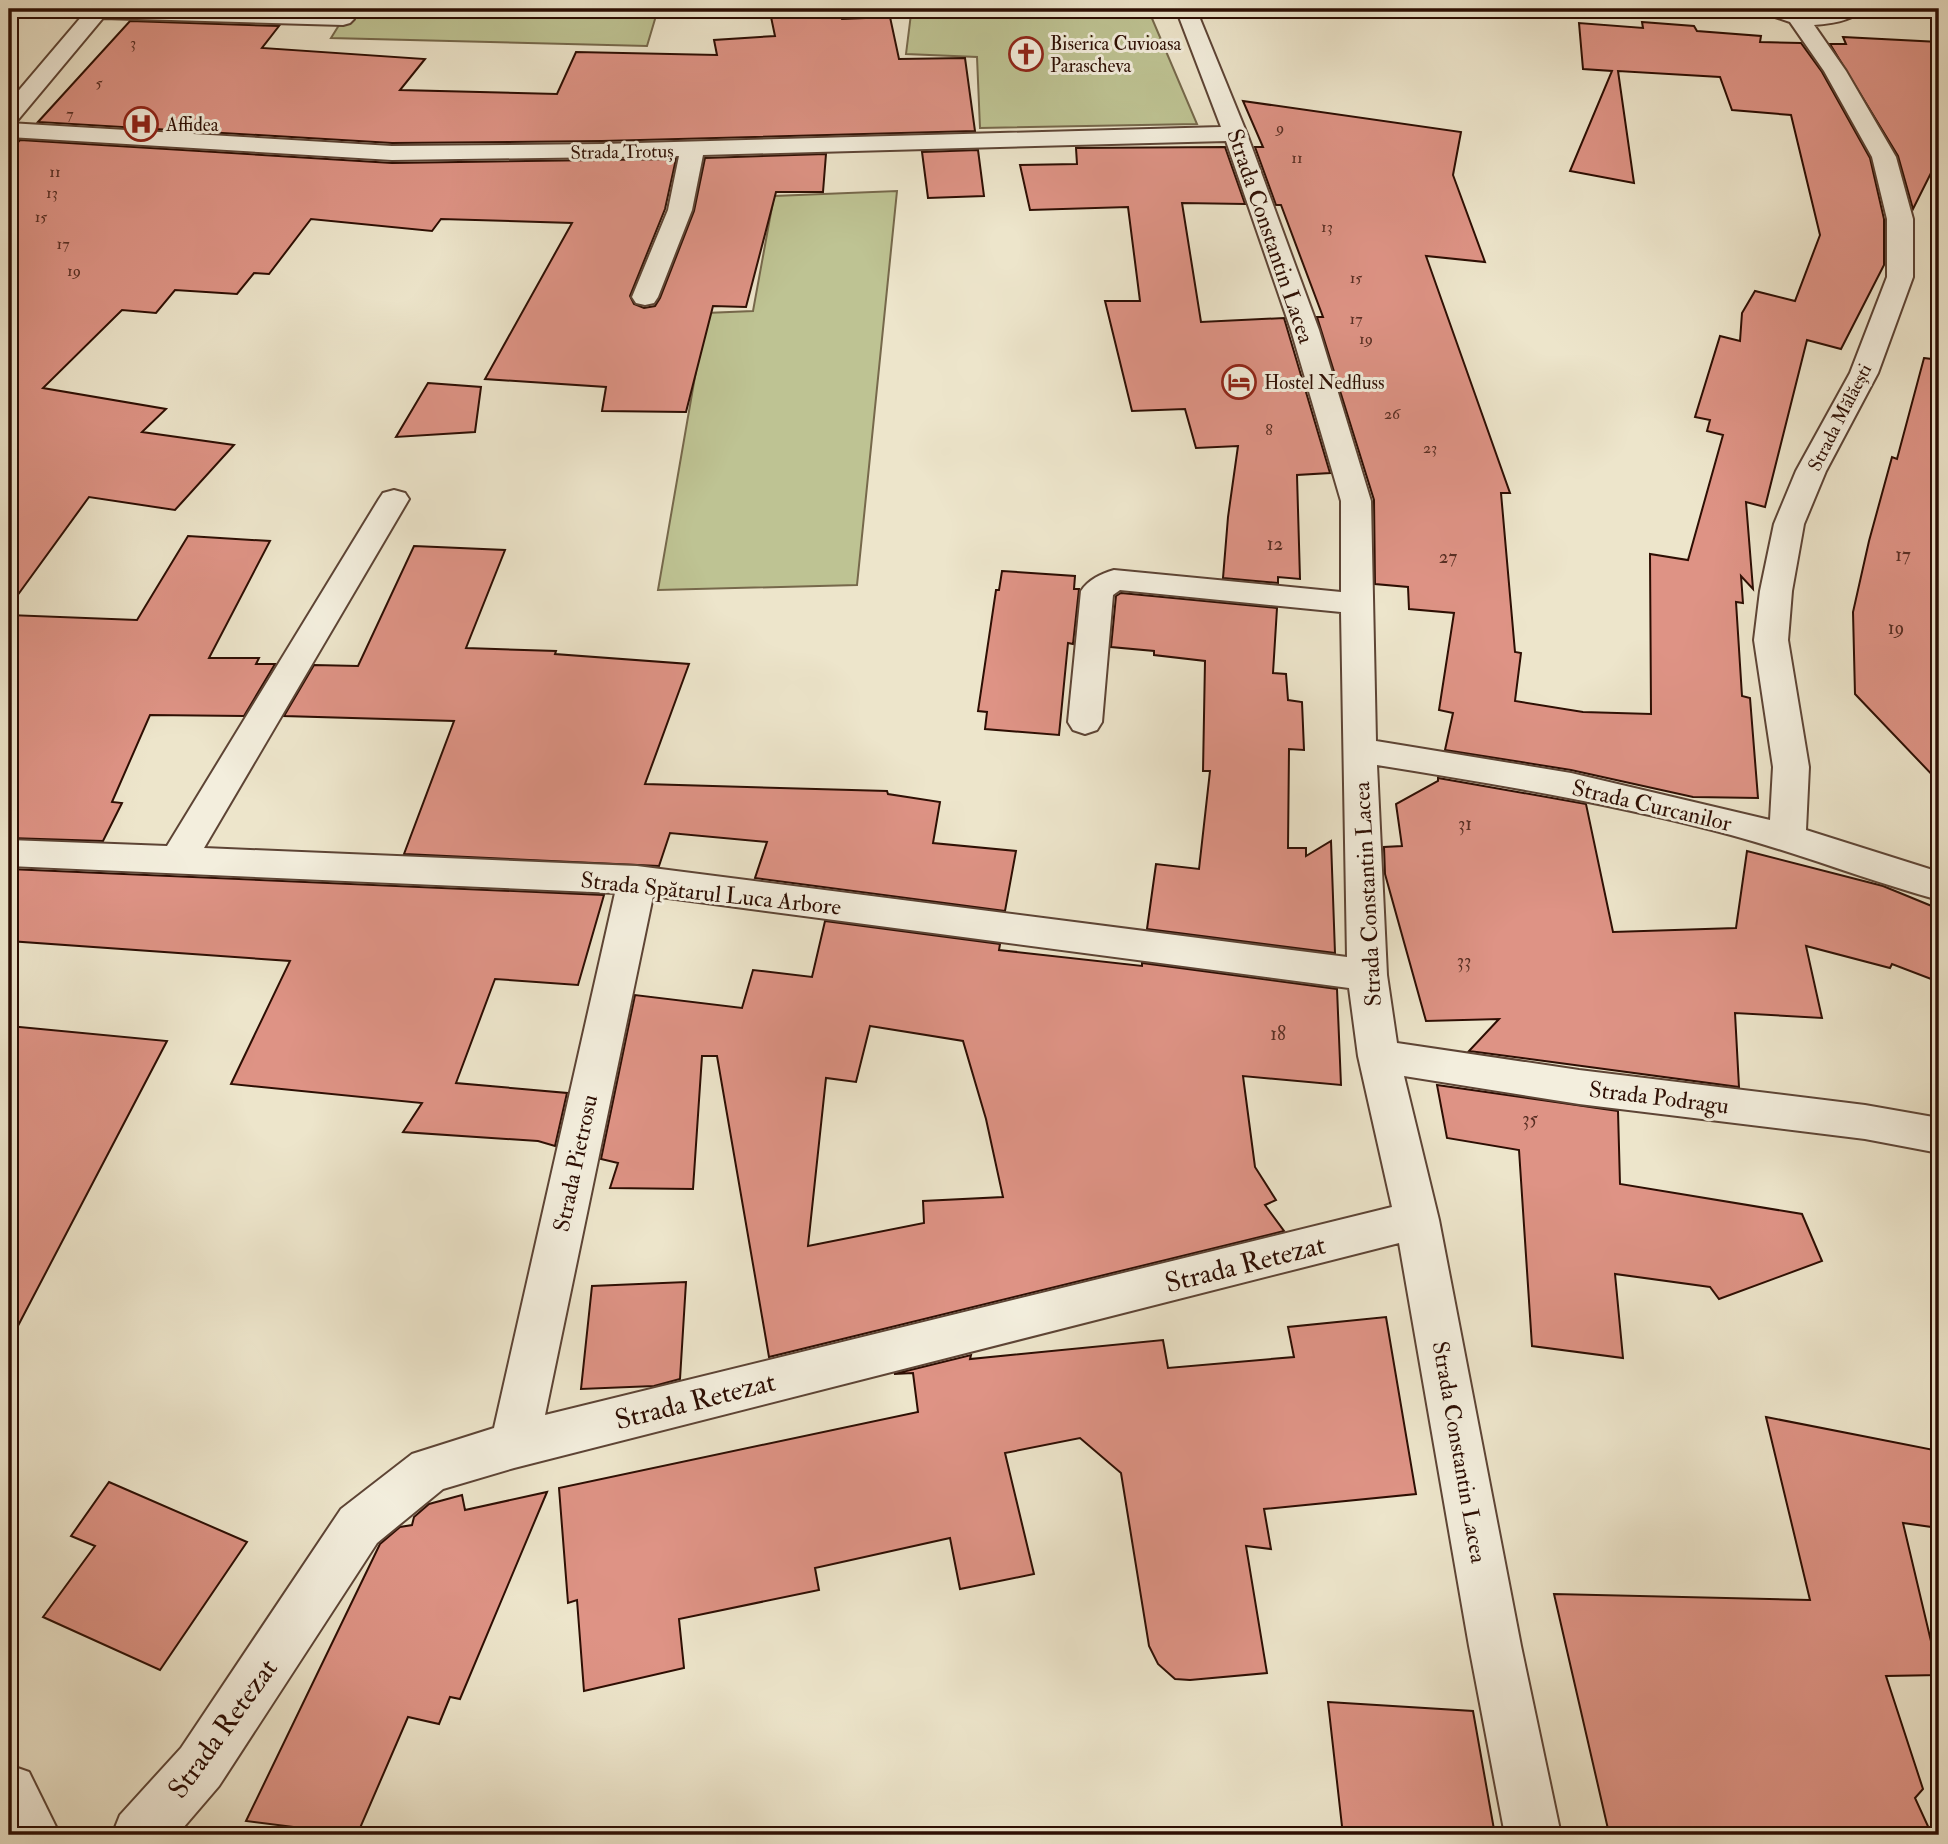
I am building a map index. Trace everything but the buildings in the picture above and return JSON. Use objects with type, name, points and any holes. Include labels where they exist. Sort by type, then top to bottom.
[{"type":"street","name":"Strada Constantin Lacea","points":[[1186,9],[1235,134],[1305,330],[1356,501],[1359,750],[1367,975],[1379,1056],[1417,1220],[1492,1633],[1533,1835]]},
{"type":"street","points":[[1614,9],[1643,9]]},
{"type":"street","points":[[1770,9],[1799,20],[1837,15],[1852,9]]},
{"type":"street","points":[[9,116],[98,10],[317,14],[342,19]]},
{"type":"street","name":"Strada Mălăești","points":[[1787,838],[1791,767],[1771,640],[1776,591],[1786,537],[1811,471],[1864,373],[1900,277],[1900,219],[1884,157],[1835,71],[1799,20]]},
{"type":"street","name":"Strada Trotuș","points":[[9,130],[391,153],[692,149],[1235,134]]},
{"type":"street","points":[[645,298],[680,210],[692,149]]},
{"type":"street","points":[[178,860],[394,499]]},
{"type":"street","points":[[1085,722],[1097,591],[1114,580],[1358,604]]},
{"type":"street","name":"Strada Curcanilor","points":[[1359,750],[1601,792],[1787,838],[1939,886]]},
{"type":"street","name":"Strada Spătarul Luca Arbore","points":[[9,853],[636,880],[1367,975]]},
{"type":"street","name":"Strada Pietrosu","points":[[514,1445],[636,880]]},
{"type":"street","name":"Strada Podragu","points":[[1379,1056],[1579,1087],[1865,1122],[1939,1135]]},
{"type":"street","name":"Strada Retezat","points":[[140,1835],[200,1767],[359,1526],[429,1470],[514,1445],[1417,1220]]},
{"type":"street","points":[[9,1792],[32,1835]]},
{"type":"green space","points":[[349,9],[658,9],[647,46],[331,38]]},
{"type":"green space","points":[[982,9],[1148,9],[1197,124],[980,128],[977,57],[906,54],[911,14],[980,14]]},
{"type":"green space","points":[[897,191],[857,585],[658,590],[706,313],[753,311],[774,196]]},
{"type":"place","name":"Biserica Cuvioasa Parascheva","points":[[1026,54]]},
{"type":"place","name":"Affidea","points":[[141,124]]},
{"type":"place","name":"Hostel Nedfluss","points":[[1239,382]]}]
